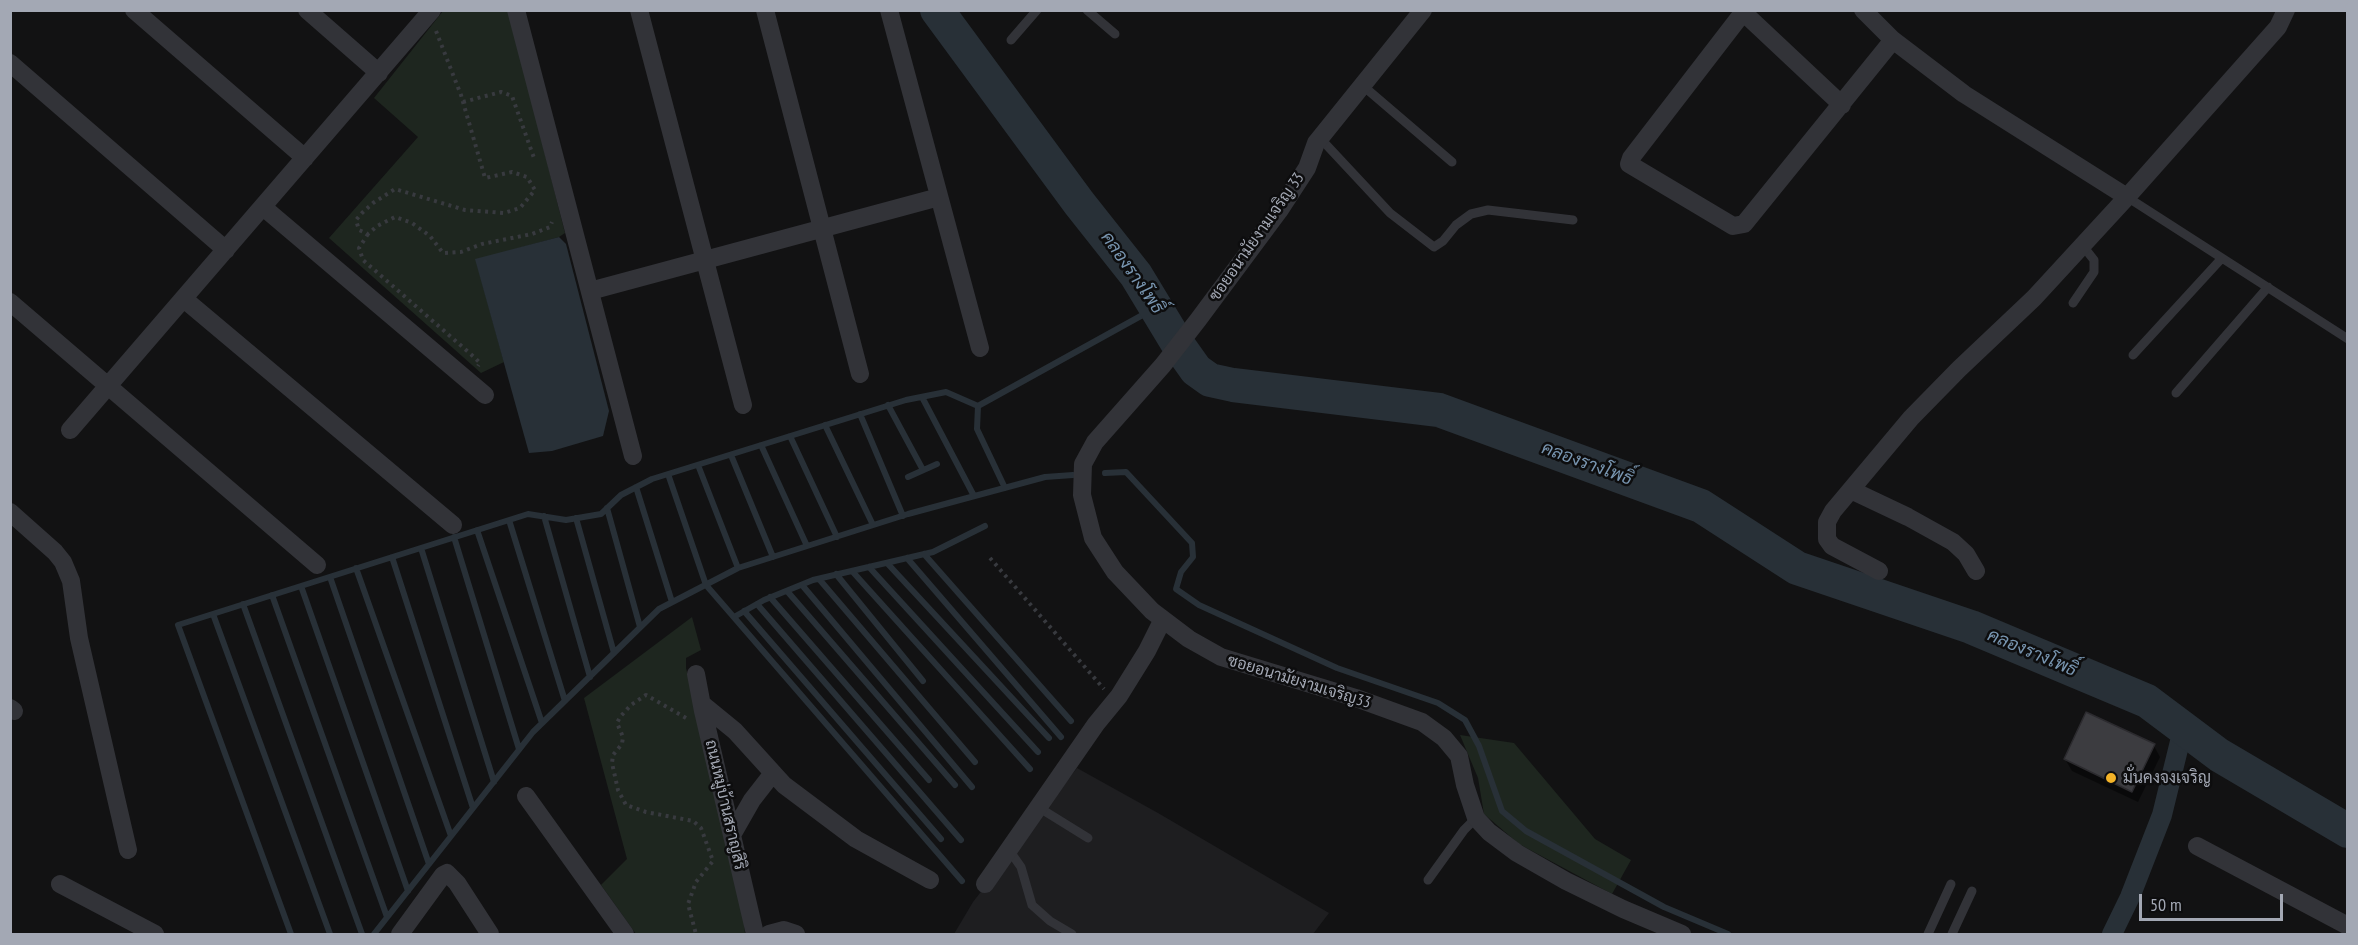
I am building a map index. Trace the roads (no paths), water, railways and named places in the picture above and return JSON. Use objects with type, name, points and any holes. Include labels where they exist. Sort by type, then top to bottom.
[{"type":"street","points":[[134,10],[305,158]]},
{"type":"street","points":[[307,10],[379,73]]},
{"type":"street","points":[[516,10],[633,456]]},
{"type":"street","points":[[639,10],[743,405]]},
{"type":"street","points":[[765,10],[860,374]]},
{"type":"street","points":[[890,10],[980,348]]},
{"type":"street","name":"ซอยอนามัยงามเจริญ 33","points":[[1198,320],[1279,211],[1307,168],[1316,143],[1423,10]]},
{"type":"street","points":[[1863,10],[1893,40],[1964,94],[2127,197]]},
{"type":"street","points":[[1879,571],[1832,546],[1827,539],[1827,522],[1833,511],[1911,418],[2034,298],[2083,246],[2278,27],[2286,10]]},
{"type":"street","points":[[70,430],[431,12]]},
{"type":"street","points":[[1842,105],[1744,12],[1631,158],[1629,164],[1733,226],[1744,224],[1842,105],[1893,40]]},
{"type":"street","points":[[10,63],[226,250]]},
{"type":"street","points":[[590,291],[939,197]]},
{"type":"street","points":[[263,207],[485,395]]},
{"type":"street","points":[[183,299],[453,525]]},
{"type":"street","points":[[10,302],[317,565]]},
{"type":"street","name":"ซอยอนามัยงามเจริญ33","points":[[1198,320],[1163,365],[1095,442],[1083,464],[1082,495],[1093,538],[1115,572],[1152,611],[1189,639],[1221,657],[1356,698],[1422,722],[1444,738],[1459,756],[1465,785],[1476,818],[1489,832],[1517,853],[1566,881],[1623,909],[1683,934]]},
{"type":"street","points":[[1851,490],[1908,517],[1953,542],[1966,554],[1976,571]]},
{"type":"street","points":[[10,512],[55,552],[63,562],[71,581],[79,639],[128,850]]},
{"type":"street","points":[[985,884],[1132,676],[1163,619]]},
{"type":"street","name":"ถนนหมู่บ้านสราญสิริ","points":[[696,674],[703,713],[755,934]]},
{"type":"street","points":[[703,713],[735,731],[784,785],[856,839],[930,880]]},
{"type":"street","points":[[732,835],[773,773]]},
{"type":"street","points":[[526,796],[625,934]]},
{"type":"street","points":[[2197,846],[2348,926]]},
{"type":"street","points":[[400,934],[442,875],[447,873],[457,882],[490,934]]},
{"type":"street","points":[[60,884],[155,934]]},
{"type":"street","points":[[769,934],[784,930],[796,934]]},
{"type":"lane","points":[[1011,40],[1037,10]]},
{"type":"lane","points":[[1087,10],[1115,34]]},
{"type":"lane","points":[[1362,85],[1452,162]]},
{"type":"lane","points":[[1320,138],[1390,213],[1434,248],[1456,225],[1471,214],[1488,210],[1573,220]]},
{"type":"lane","points":[[2127,197],[2348,339]]},
{"type":"lane","points":[[2073,303],[2094,273],[2094,260],[2083,246]]},
{"type":"lane","points":[[2133,355],[2222,258]]},
{"type":"lane","points":[[2176,393],[2268,287]]},
{"type":"lane","points":[[1038,807],[1088,838]]},
{"type":"lane","points":[[1428,880],[1464,830],[1476,818]]},
{"type":"lane","points":[[1009,850],[1021,867],[1032,905],[1050,921],[1072,934]]},
{"type":"lane","points":[[1928,934],[1952,884]]},
{"type":"lane","points":[[1952,934],[1972,891]]},
{"type":"waterway","name":"คลองรางโพธิ์","points":[[937,10],[1079,203],[1136,275],[1196,370],[1210,380],[1233,385],[1439,410],[1701,506],[1797,568],[1971,627],[2147,701],[2219,755],[2348,831]]},
{"type":"waterway","points":[[291,934],[178,625],[528,514],[566,520],[601,514],[621,495],[652,479],[906,400],[946,392],[978,406],[1157,307]]},
{"type":"waterway","points":[[922,397],[974,496]]},
{"type":"waterway","points":[[888,405],[923,470]]},
{"type":"waterway","points":[[978,406],[977,429],[1005,488]]},
{"type":"waterway","points":[[860,414],[903,516]]},
{"type":"waterway","points":[[825,425],[873,525]]},
{"type":"waterway","points":[[790,436],[837,537]]},
{"type":"waterway","points":[[761,445],[807,546]]},
{"type":"waterway","points":[[731,455],[773,557]]},
{"type":"waterway","points":[[908,477],[937,464]]},
{"type":"waterway","points":[[698,465],[738,568]]},
{"type":"waterway","points":[[1105,473],[1126,472],[1192,543],[1193,557],[1181,572],[1176,589],[1199,605],[1337,668],[1438,703],[1465,720],[1479,746],[1502,811],[1526,831],[1664,907],[1728,934]]},
{"type":"waterway","points":[[668,474],[706,585],[962,881]]},
{"type":"waterway","points":[[374,934],[533,732],[659,609],[738,568],[908,514],[1045,477],[1073,475]]},
{"type":"waterway","points":[[636,487],[672,602]]},
{"type":"waterway","points":[[607,508],[640,627]]},
{"type":"waterway","points":[[544,516],[590,677]]},
{"type":"waterway","points":[[576,518],[614,653]]},
{"type":"waterway","points":[[509,520],[565,701]]},
{"type":"waterway","points":[[734,617],[764,600],[813,580],[933,552],[985,526]]},
{"type":"waterway","points":[[477,530],[542,723]]},
{"type":"waterway","points":[[454,537],[519,749]]},
{"type":"waterway","points":[[421,548],[494,782]]},
{"type":"waterway","points":[[924,554],[1071,721]]},
{"type":"waterway","points":[[392,557],[473,808]]},
{"type":"waterway","points":[[907,558],[1061,737]]},
{"type":"waterway","points":[[887,563],[1049,738]]},
{"type":"waterway","points":[[869,567],[1038,752]]},
{"type":"waterway","points":[[356,568],[451,836]]},
{"type":"waterway","points":[[852,571],[1030,769]]},
{"type":"waterway","points":[[836,574],[923,681]]},
{"type":"waterway","points":[[330,577],[429,864]]},
{"type":"waterway","points":[[819,579],[975,762]]},
{"type":"waterway","points":[[802,585],[972,787]]},
{"type":"waterway","points":[[301,586],[408,891]]},
{"type":"waterway","points":[[787,591],[955,785]]},
{"type":"waterway","points":[[272,595],[387,917]]},
{"type":"waterway","points":[[770,597],[929,780]]},
{"type":"waterway","points":[[243,604],[362,934]]},
{"type":"waterway","points":[[757,604],[961,840]]},
{"type":"waterway","points":[[744,611],[941,839]]},
{"type":"waterway","points":[[213,614],[330,934]]},
{"type":"waterway","points":[[2112,934],[2130,897],[2162,815],[2183,729]]},
{"type":"place","name":"มั่นคงจงเจริญ","points":[[2111,778]]}]
